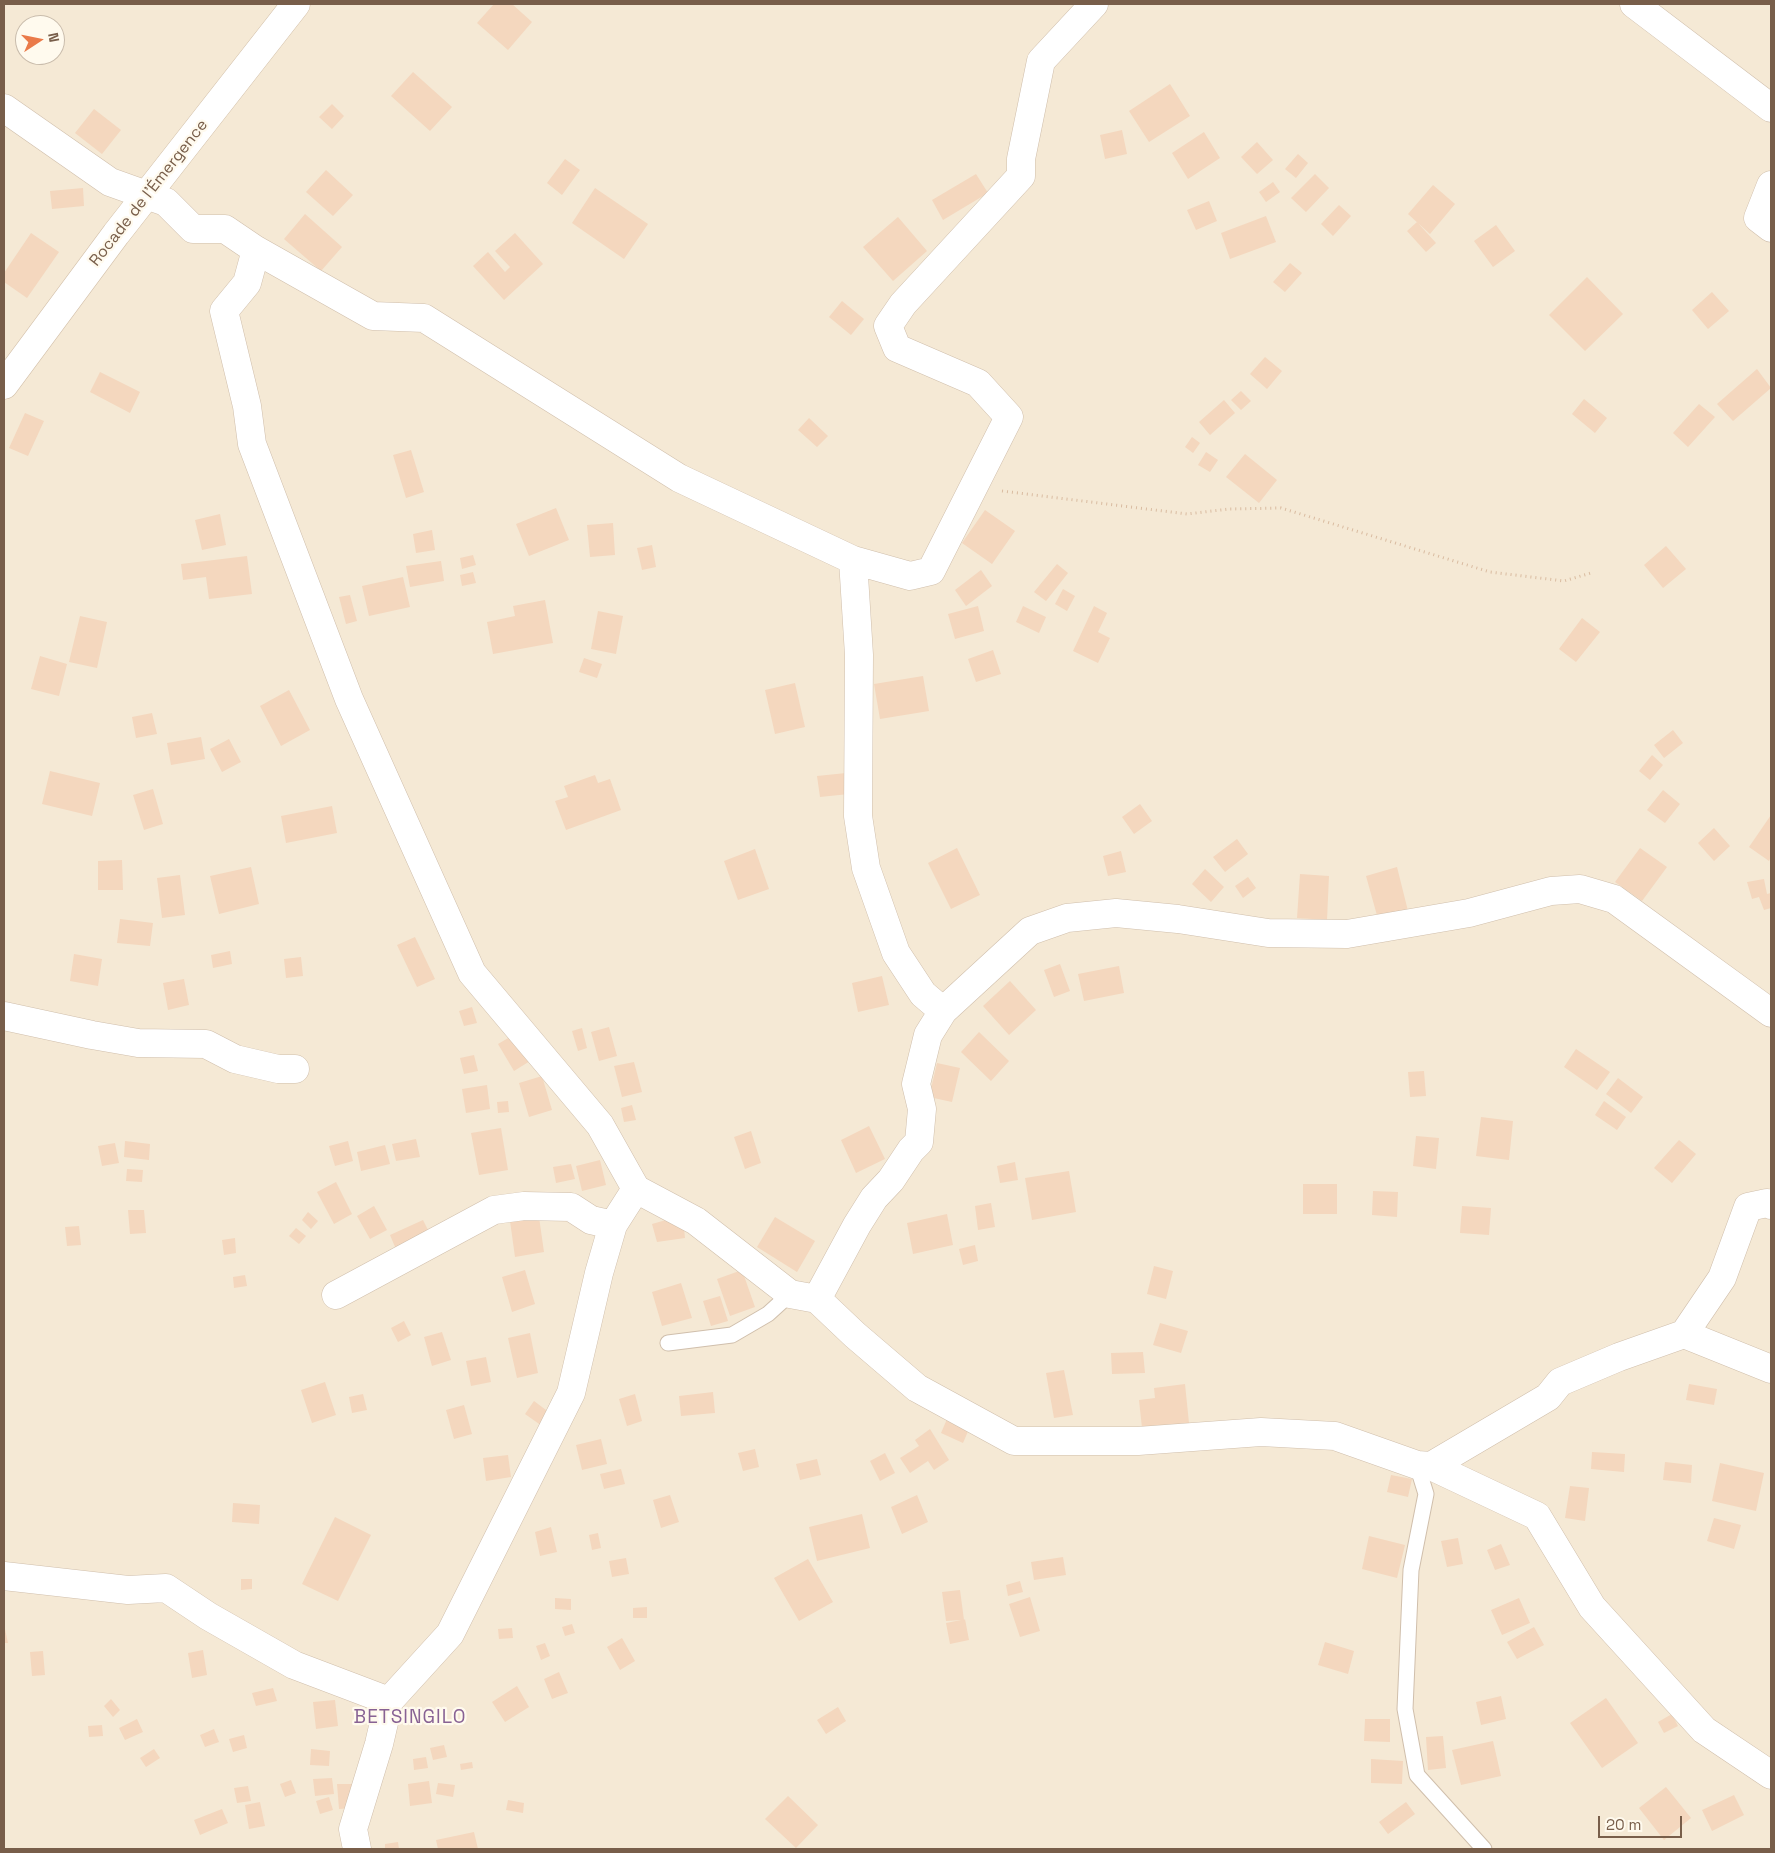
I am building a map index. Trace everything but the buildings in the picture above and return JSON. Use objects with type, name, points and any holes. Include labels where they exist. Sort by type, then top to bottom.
[{"type":"street","name":"Rocade de l'Émergence","points":[[4,385],[116,234],[296,4]]},
{"type":"street","points":[[4,108],[110,182],[166,202],[192,229],[224,229],[256,250],[374,316],[424,318],[679,478],[853,560],[910,576],[931,571],[1009,417],[978,383],[897,348],[888,326],[903,304],[1021,176],[1021,159],[1041,61],[1094,4]]},
{"type":"street","points":[[1634,4],[1771,108]]},
{"type":"street","points":[[1771,185],[1758,218],[1771,228]]},
{"type":"street","points":[[256,250],[247,283],[224,311],[247,406],[252,444],[349,699],[472,973],[600,1125],[636,1189],[696,1221],[790,1294],[817,1299],[855,1335],[917,1388],[1014,1441],[1138,1441],[1261,1432],[1335,1436],[1424,1465],[1537,1516],[1592,1607],[1704,1730],[1771,1775]]},
{"type":"street","points":[[853,560],[859,655],[858,816],[866,868],[896,953],[923,994],[943,1011]]},
{"type":"street","points":[[817,1299],[857,1224],[874,1198],[891,1180],[911,1150],[919,1142],[922,1109],[916,1084],[928,1035],[943,1011],[1030,931],[1067,918],[1116,913],[1178,919],[1268,933],[1348,934],[1469,913],[1551,891],[1580,889],[1614,899],[1771,1013]]},
{"type":"street","points":[[4,1016],[138,1043],[206,1044],[235,1059],[278,1069],[294,1069]]},
{"type":"street","points":[[357,1849],[353,1829],[379,1744],[389,1701],[450,1634],[571,1393],[613,1225],[636,1189]]},
{"type":"street","points":[[1424,1465],[1548,1397],[1560,1382],[1619,1357],[1684,1334],[1722,1278],[1748,1207],[1767,1203],[1771,1205]]},
{"type":"street","points":[[336,1295],[494,1210],[524,1206],[571,1207],[591,1220],[613,1225]]},
{"type":"street","points":[[1684,1334],[1771,1369]]},
{"type":"street","points":[[4,1576],[128,1590],[166,1588],[208,1616],[294,1665],[389,1701]]},
{"type":"lane","points":[[668,1343],[732,1335],[768,1314],[790,1294]]},
{"type":"lane","points":[[1424,1465],[1426,1494],[1411,1570],[1405,1710],[1417,1775],[1484,1849]]},
{"type":"path","points":[[972,488],[1187,514],[1229,509],[1281,508],[1490,572],[1564,581],[1591,573]]},
{"type":"shaded area","points":[[4,4],[1771,4],[1771,1849],[4,1849]]},
{"type":"district","name":"BETSINGILO","points":[[410,1718]]}]
